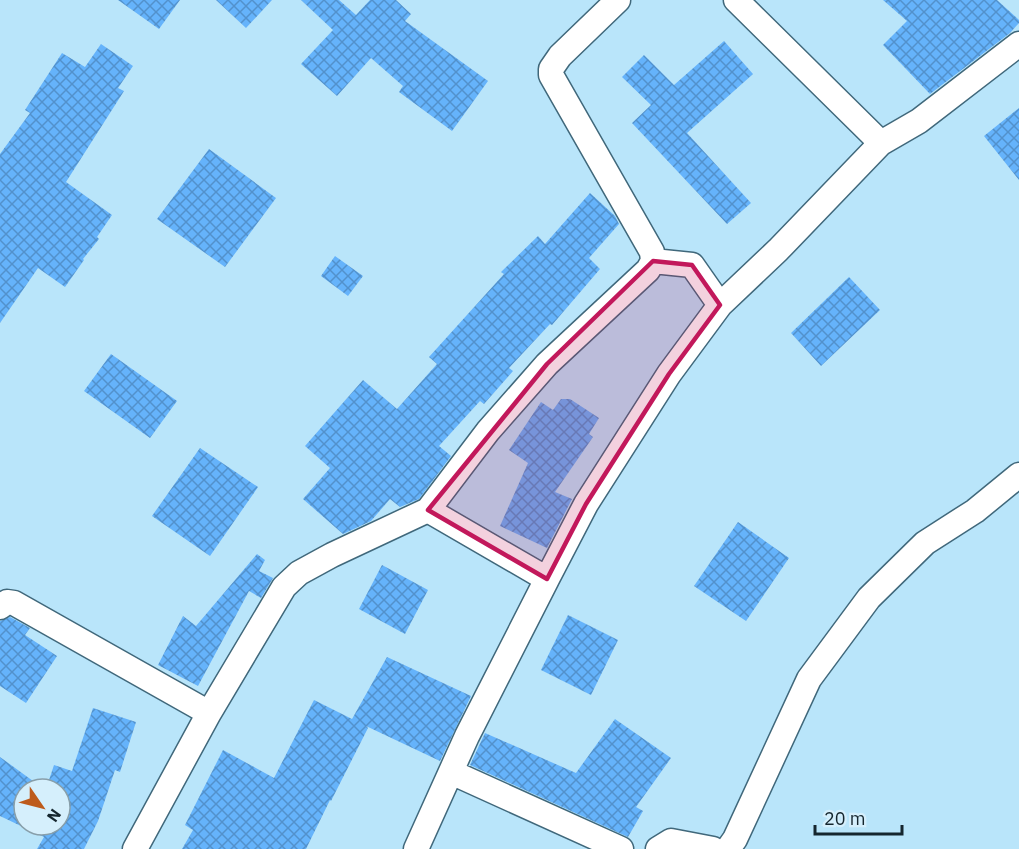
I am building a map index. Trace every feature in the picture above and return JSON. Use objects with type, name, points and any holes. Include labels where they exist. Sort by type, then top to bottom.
[{"type":"street","points":[[135,849],[209,713],[290,580],[332,555],[428,510],[488,431],[547,364],[648,270],[653,261],[652,252],[551,75],[551,69],[560,56],[618,0]]},
{"type":"street","points":[[736,0],[881,144]]},
{"type":"street","points":[[416,849],[450,772],[547,579],[599,484],[669,374],[720,305],[778,250],[881,144],[919,121],[1019,44]]},
{"type":"street","points":[[653,261],[692,265],[720,305]]},
{"type":"street","points":[[728,849],[735,839],[809,679],[868,598],[925,543],[975,511],[1019,475]]},
{"type":"street","points":[[428,510],[547,579]]},
{"type":"street","points":[[0,607],[7,602],[14,603],[209,713]]},
{"type":"street","points":[[450,772],[621,849]]},
{"type":"street","points":[[658,849],[671,841],[713,849]]},
{"type":"highlighted area","points":[[653,261],[692,265],[720,305],[669,374],[586,504],[547,579],[428,510],[547,364]]},
{"type":"building","points":[[118,0],[180,0],[159,29]]},
{"type":"building","points":[[216,0],[272,0],[246,28]]},
{"type":"building","points":[[301,0],[339,0],[356,15],[370,0],[396,0],[411,14],[405,21],[488,81],[452,131],[399,92],[403,86],[371,58],[337,96],[301,64],[333,30]]},
{"type":"building","points":[[883,0],[997,0],[1019,20],[1019,23],[1010,33],[930,94],[883,45],[907,21]]},
{"type":"building","points":[[724,41],[753,74],[687,133],[751,203],[727,224],[632,123],[651,105],[622,77],[644,55],[674,85]]},
{"type":"building","points":[[101,44],[133,66],[118,88],[124,91],[66,182],[112,215],[97,237],[99,239],[65,287],[38,268],[0,323],[0,154],[30,113],[25,110],[62,53],[85,67]]},
{"type":"building","points":[[1019,108],[1019,180],[984,136]]},
{"type":"building","points":[[209,149],[276,198],[225,267],[157,219]]},
{"type":"building","points":[[590,193],[615,216],[619,224],[589,258],[600,269],[552,325],[550,324],[509,368],[513,371],[484,404],[480,401],[439,446],[451,456],[419,499],[400,507],[390,499],[371,521],[343,534],[303,499],[330,468],[305,446],[363,380],[397,409],[437,364],[429,357],[504,274],[501,272],[538,236],[545,244]]},
{"type":"building","points":[[335,256],[363,276],[348,296],[321,276]]},
{"type":"building","points":[[849,277],[880,310],[821,366],[791,333]]},
{"type":"building","points":[[111,354],[177,401],[150,438],[84,391]]},
{"type":"building","points":[[561,399],[570,399],[599,418],[589,434],[593,437],[555,492],[572,499],[547,548],[500,526],[528,463],[509,450],[541,402],[553,410]]},
{"type":"building","points":[[200,448],[258,487],[210,556],[152,516]]},
{"type":"building","points":[[738,522],[789,558],[746,621],[694,586]]},
{"type":"building","points":[[257,554],[265,560],[259,571],[273,578],[261,598],[249,591],[198,686],[158,665],[183,616],[196,626]]},
{"type":"building","points":[[382,565],[428,590],[405,634],[359,609]]},
{"type":"building","points":[[568,615],[618,640],[591,695],[541,670]]},
{"type":"building","points":[[10,617],[30,628],[25,635],[57,656],[26,703],[0,686],[0,621]]},
{"type":"building","points":[[387,657],[471,696],[440,761],[366,726],[368,728],[306,849],[182,849],[193,830],[185,825],[223,750],[274,778],[314,700],[352,719]]},
{"type":"building","points":[[93,708],[136,722],[120,772],[115,770],[98,821],[84,849],[37,849],[44,837],[72,837],[72,777],[50,777],[54,765],[72,771]]},
{"type":"building","points":[[615,719],[671,758],[636,807],[643,811],[628,837],[470,765],[485,733],[576,773]]},
{"type":"building","points":[[0,757],[28,777],[12,777],[12,822],[0,816]]}]
